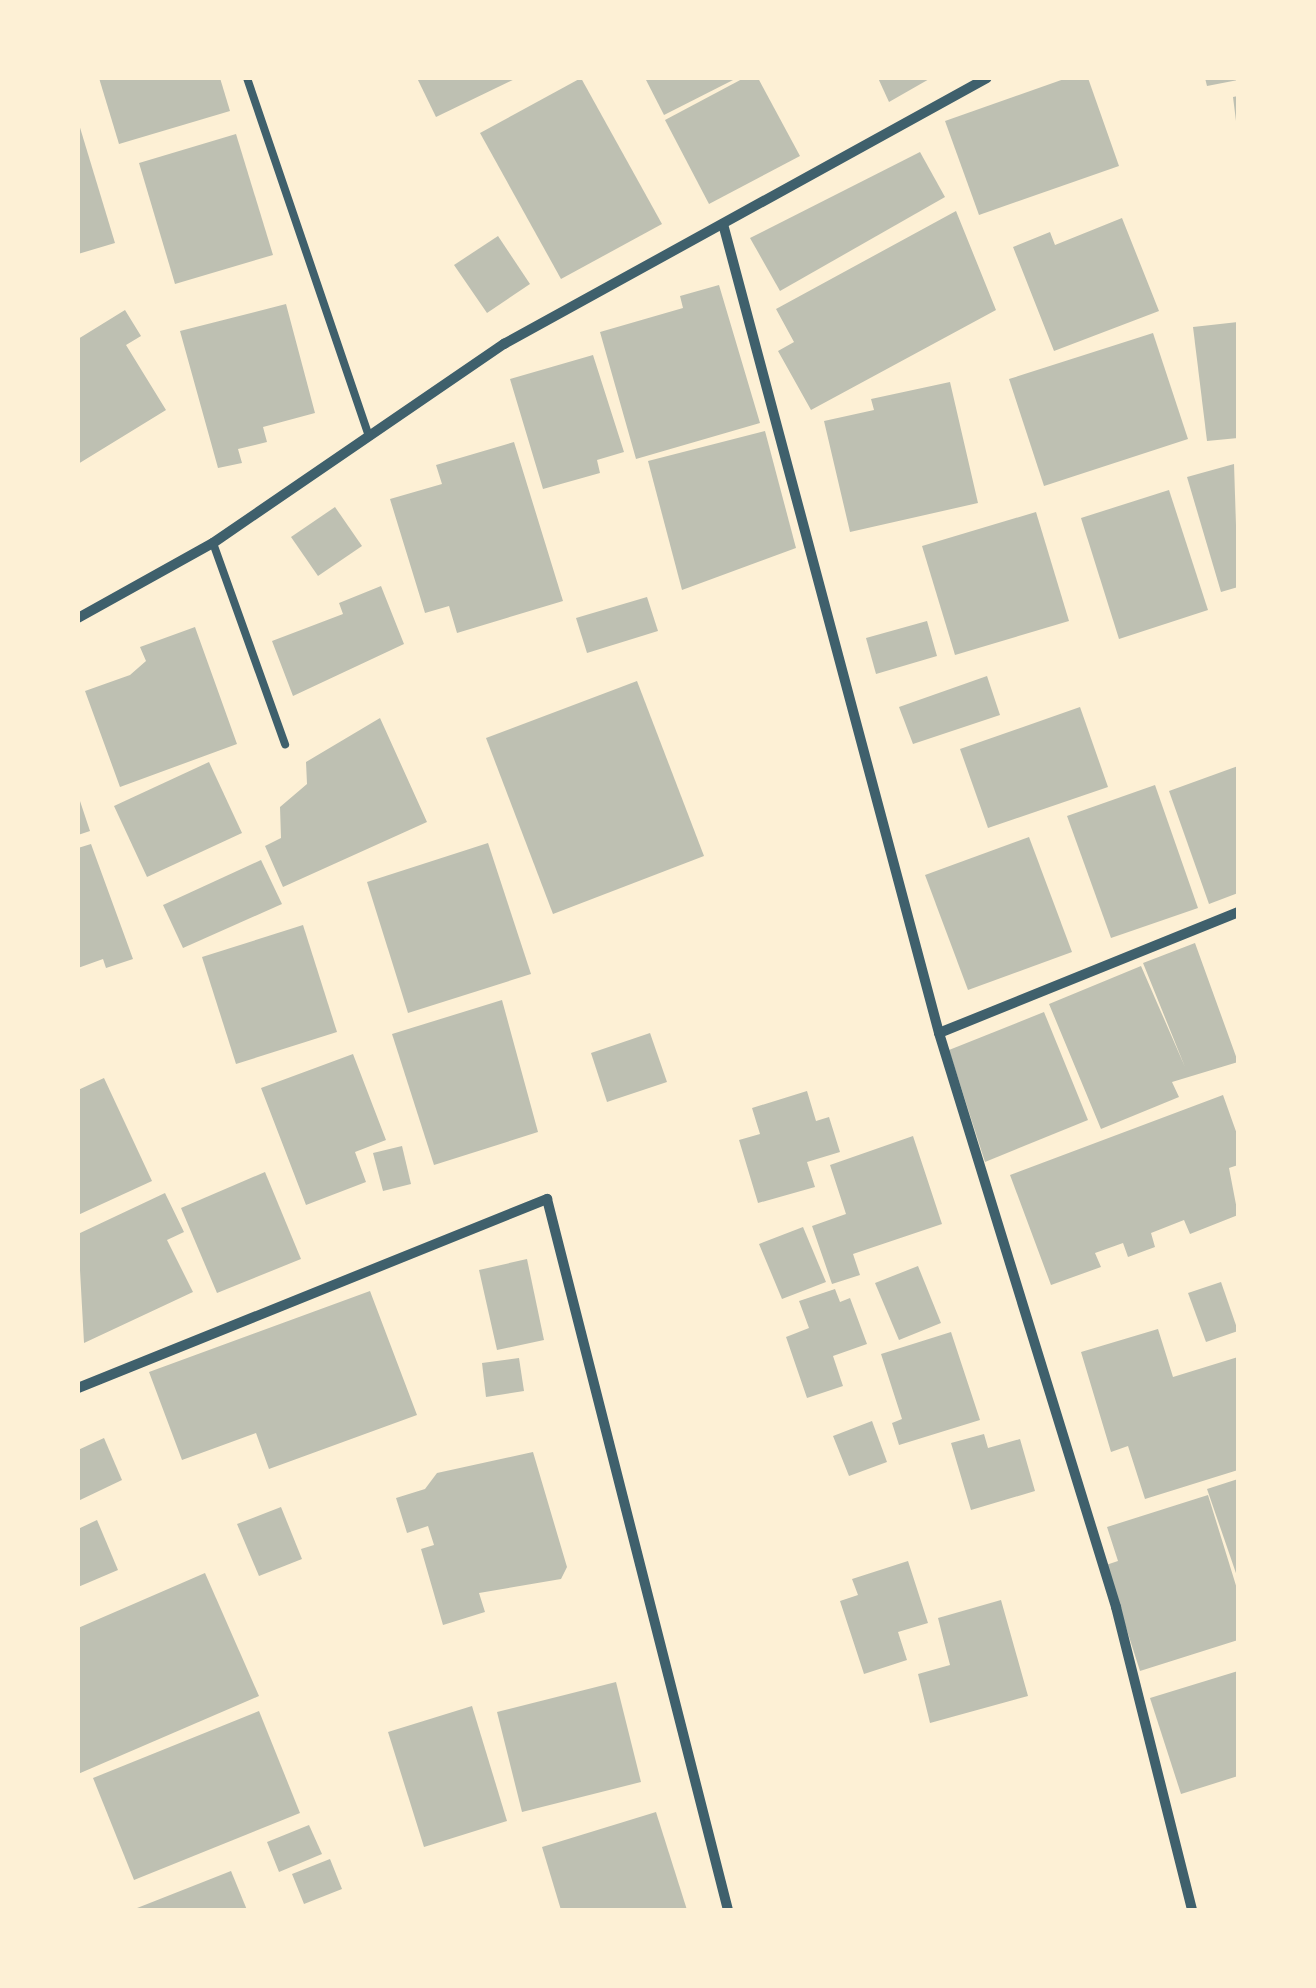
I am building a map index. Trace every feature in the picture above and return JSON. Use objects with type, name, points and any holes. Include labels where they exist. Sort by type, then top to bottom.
[{"type":"street","points":[[78,618],[214,544],[504,344],[986,78]]},
{"type":"street","points":[[724,224],[939,1033],[1116,1607],[1192,1910]]},
{"type":"street","points":[[939,1033],[1238,912]]},
{"type":"street","points":[[78,1388],[547,1199],[728,1910]]},
{"type":"lane","points":[[247,78],[368,437]]},
{"type":"lane","points":[[214,544],[285,744]]},
{"type":"building","points":[[99,78],[220,78],[230,111],[119,144]]},
{"type":"building","points":[[417,78],[517,78],[436,117]]},
{"type":"building","points":[[581,78],[662,224],[561,279],[480,133]]},
{"type":"building","points":[[645,78],[737,78],[664,115]]},
{"type":"building","points":[[744,78],[758,78],[800,156],[709,204],[665,120]]},
{"type":"building","points":[[878,78],[931,78],[889,102]]},
{"type":"building","points":[[1067,78],[1088,78],[1119,166],[979,215],[945,121]]},
{"type":"building","points":[[1205,78],[1238,78],[1238,80],[1207,86]]},
{"type":"building","points":[[1238,96],[1238,121],[1236,121],[1233,97]]},
{"type":"building","points":[[78,121],[115,243],[78,254]]},
{"type":"building","points":[[236,134],[273,255],[175,284],[139,163]]},
{"type":"building","points":[[920,152],[945,197],[780,291],[750,238]]},
{"type":"building","points":[[956,211],[996,310],[811,410],[778,351],[794,342],[776,309]]},
{"type":"building","points":[[1122,218],[1159,311],[1054,351],[1013,247],[1050,232],[1055,245]]},
{"type":"building","points":[[498,236],[530,284],[487,313],[454,265]]},
{"type":"building","points":[[719,285],[760,423],[636,459],[600,332],[683,308],[680,296]]},
{"type":"building","points":[[286,304],[315,413],[263,427],[267,442],[238,449],[242,463],[218,468],[180,331]]},
{"type":"building","points":[[125,310],[141,336],[126,345],[166,410],[78,464],[78,339]]},
{"type":"building","points":[[1238,322],[1238,438],[1207,441],[1193,327]]},
{"type":"building","points":[[1153,333],[1188,439],[1044,486],[1009,379]]},
{"type":"building","points":[[593,355],[624,452],[597,460],[600,473],[543,489],[510,379]]},
{"type":"building","points":[[950,382],[978,503],[850,532],[824,421],[874,410],[871,399]]},
{"type":"building","points":[[765,431],[796,548],[682,590],[648,461]]},
{"type":"building","points":[[514,442],[563,601],[457,633],[449,606],[425,613],[390,499],[442,484],[436,465]]},
{"type":"building","points":[[1234,464],[1238,587],[1221,592],[1187,477]]},
{"type":"building","points":[[1169,490],[1208,610],[1119,639],[1081,518]]},
{"type":"building","points":[[335,507],[362,546],[318,576],[291,537]]},
{"type":"building","points":[[1036,512],[1069,621],[955,655],[922,546]]},
{"type":"building","points":[[381,586],[404,644],[293,696],[272,641],[343,614],[339,603]]},
{"type":"building","points":[[647,597],[658,631],[587,653],[576,618]]},
{"type":"building","points":[[927,621],[937,656],[876,674],[866,638]]},
{"type":"building","points":[[195,627],[237,744],[120,787],[85,691],[130,675],[146,661],[140,647]]},
{"type":"building","points":[[987,676],[1000,715],[913,744],[899,707]]},
{"type":"building","points":[[637,681],[704,856],[553,914],[486,738]]},
{"type":"building","points":[[1080,707],[1108,787],[988,828],[960,749]]},
{"type":"building","points":[[380,718],[427,822],[283,887],[265,846],[281,838],[280,807],[307,784],[306,762]]},
{"type":"building","points":[[209,762],[242,833],[147,877],[114,806]]},
{"type":"building","points":[[1238,766],[1238,893],[1209,904],[1169,791]]},
{"type":"building","points":[[1155,785],[1198,908],[1111,938],[1067,816]]},
{"type":"building","points":[[78,795],[90,831],[78,835]]},
{"type":"building","points":[[1029,837],[1072,952],[968,990],[925,875]]},
{"type":"building","points":[[488,843],[531,974],[408,1013],[367,882]]},
{"type":"building","points":[[91,844],[133,959],[106,968],[103,959],[78,968],[78,848]]},
{"type":"building","points":[[261,860],[282,904],[183,948],[163,905]]},
{"type":"building","points":[[303,925],[337,1032],[236,1064],[202,957]]},
{"type":"building","points":[[1195,943],[1238,1062],[1172,1082],[1179,1097],[1101,1129],[1049,1004],[1141,966],[1185,1067],[1143,963]]},
{"type":"building","points":[[502,1000],[538,1132],[434,1165],[392,1034]]},
{"type":"building","points":[[1044,1012],[1088,1120],[985,1162],[949,1050]]},
{"type":"building","points":[[650,1033],[667,1082],[607,1102],[591,1053]]},
{"type":"building","points":[[353,1054],[386,1140],[355,1152],[366,1182],[306,1205],[261,1088]]},
{"type":"building","points":[[104,1078],[152,1181],[78,1215],[78,1090]]},
{"type":"building","points":[[807,1091],[816,1121],[829,1117],[840,1152],[807,1162],[815,1187],[758,1203],[739,1140],[760,1134],[752,1108]]},
{"type":"building","points":[[1223,1095],[1238,1137],[1238,1165],[1229,1168],[1238,1215],[1190,1234],[1184,1220],[1151,1233],[1155,1247],[1128,1257],[1123,1243],[1095,1253],[1101,1267],[1051,1285],[1010,1175]]},
{"type":"building","points":[[913,1136],[942,1224],[853,1254],[860,1275],[832,1284],[812,1226],[846,1214],[830,1165]]},
{"type":"building","points":[[402,1146],[411,1184],[383,1191],[373,1153]]},
{"type":"building","points":[[265,1172],[301,1259],[217,1293],[181,1208]]},
{"type":"building","points":[[165,1193],[184,1232],[167,1240],[193,1292],[84,1343],[78,1234]]},
{"type":"building","points":[[803,1227],[826,1282],[782,1299],[759,1244]]},
{"type":"building","points":[[527,1259],[544,1340],[497,1350],[479,1270]]},
{"type":"building","points":[[918,1266],[941,1323],[899,1340],[875,1283]]},
{"type":"building","points":[[1221,1282],[1238,1331],[1206,1342],[1188,1293]]},
{"type":"building","points":[[835,1289],[840,1302],[850,1298],[867,1344],[833,1356],[843,1386],[807,1398],[786,1337],[809,1328],[799,1301]]},
{"type":"building","points":[[370,1291],[417,1415],[269,1469],[256,1433],[182,1460],[149,1372]]},
{"type":"building","points":[[1158,1329],[1173,1377],[1238,1357],[1238,1470],[1145,1499],[1128,1446],[1111,1452],[1081,1352]]},
{"type":"building","points":[[951,1332],[980,1420],[899,1445],[892,1423],[902,1419],[881,1354]]},
{"type":"building","points":[[519,1358],[524,1391],[486,1397],[482,1363]]},
{"type":"building","points":[[872,1421],[887,1462],[849,1476],[833,1436]]},
{"type":"building","points":[[984,1434],[988,1448],[1020,1439],[1035,1491],[971,1510],[951,1443]]},
{"type":"building","points":[[104,1438],[122,1480],[78,1501],[78,1450]]},
{"type":"building","points":[[533,1452],[567,1567],[561,1579],[479,1593],[485,1612],[443,1625],[421,1549],[434,1545],[428,1526],[407,1533],[396,1498],[425,1489],[437,1473]]},
{"type":"building","points":[[1238,1479],[1238,1579],[1207,1489]]},
{"type":"building","points":[[1208,1495],[1238,1592],[1238,1640],[1140,1671],[1106,1565],[1118,1561],[1107,1527]]},
{"type":"building","points":[[281,1507],[302,1559],[259,1576],[237,1524]]},
{"type":"building","points":[[97,1520],[118,1570],[78,1587],[78,1529]]},
{"type":"building","points":[[908,1561],[928,1623],[898,1632],[907,1660],[864,1674],[840,1601],[858,1595],[852,1579]]},
{"type":"building","points":[[205,1573],[259,1696],[78,1774],[78,1628]]},
{"type":"building","points":[[1001,1600],[1028,1696],[930,1723],[918,1674],[950,1665],[938,1618]]},
{"type":"building","points":[[1238,1671],[1238,1776],[1181,1794],[1150,1698]]},
{"type":"building","points":[[616,1682],[641,1782],[522,1812],[497,1712]]},
{"type":"building","points":[[472,1706],[507,1821],[424,1847],[388,1732]]},
{"type":"building","points":[[259,1711],[300,1813],[134,1880],[93,1778]]},
{"type":"building","points":[[656,1812],[687,1910],[561,1910],[542,1847]]},
{"type":"building","points":[[309,1825],[322,1854],[279,1872],[267,1842]]},
{"type":"building","points":[[330,1859],[342,1889],[304,1904],[292,1874]]},
{"type":"building","points":[[231,1871],[247,1910],[132,1910]]}]
